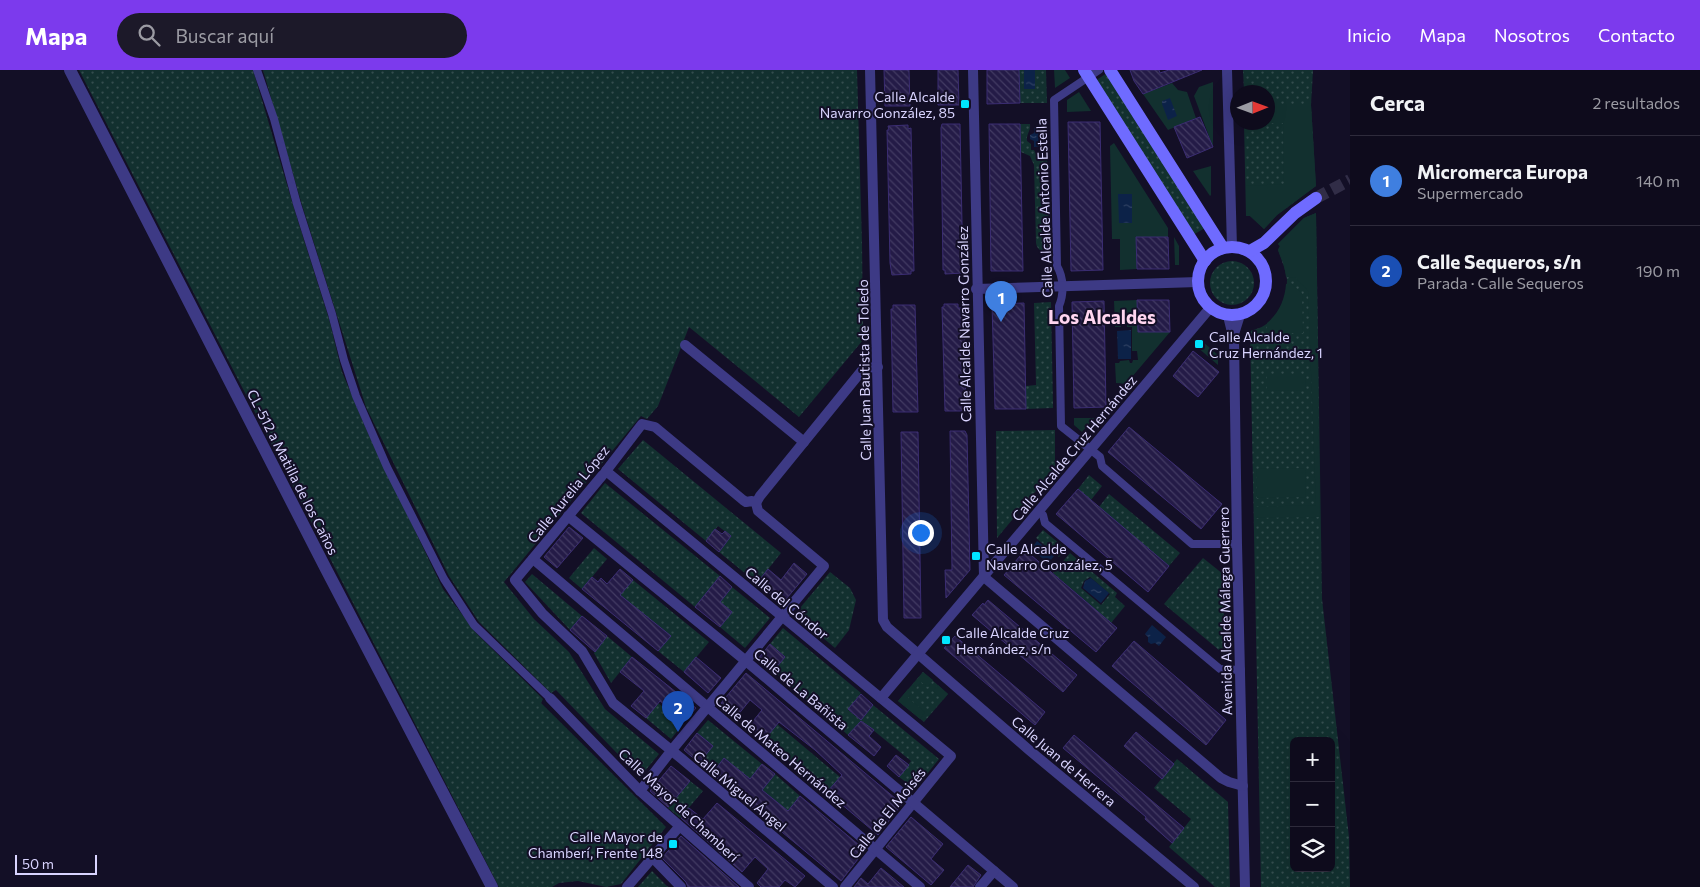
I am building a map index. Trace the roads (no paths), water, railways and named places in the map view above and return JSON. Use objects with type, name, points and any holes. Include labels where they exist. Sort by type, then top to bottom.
[{"type":"main road","points":[[1110,70],[1227,247]]},
{"type":"main road","points":[[1090,72],[1205,260]]},
{"type":"main road","points":[[1254,255],[1295,213],[1316,198]]},
{"type":"main road","points":[[1227,247],[1254,255],[1264,268],[1267,277],[1267,288],[1258,305],[1250,312],[1234,315],[1221,314],[1210,308],[1204,301],[1198,282],[1201,267],[1205,260],[1213,253],[1227,247]]},
{"type":"street","name":"CL-512 a Matilla de los Caños","points":[[70,70],[330,578],[492,887]]},
{"type":"street","points":[[257,70],[274,119],[344,360],[356,396],[387,467],[444,579],[474,625],[550,698]]},
{"type":"street","name":"Calle Juan Bautista de Toledo","points":[[870,70],[883,620],[887,627],[919,655]]},
{"type":"street","name":"Calle Alcalde Navarro González","points":[[973,70],[976,288],[984,577]]},
{"type":"street","points":[[1227,247],[1228,70]]},
{"type":"street","name":"Calle Alcalde Antonio Estella","points":[[1090,72],[1054,100],[1058,266],[1062,273],[1062,299],[1059,306],[1061,426],[1091,449]]},
{"type":"street","points":[[976,288],[1198,282]]},
{"type":"street","name":"Calle Alcalde Cruz Hernández","points":[[881,698],[1210,308]]},
{"type":"street","name":"Avenida Alcalde Málaga Guerrero","points":[[1234,315],[1245,887]]},
{"type":"street","points":[[686,345],[804,442]]},
{"type":"street","points":[[640,791],[824,566],[758,511],[756,503],[864,368],[878,367]]},
{"type":"street","name":"Calle Aurelia López","points":[[515,580],[642,424],[654,427],[743,500],[756,503]]},
{"type":"street","points":[[1091,449],[1100,457],[1102,466],[1192,544],[1232,544]]},
{"type":"street","name":"Calle del Cóndor","points":[[606,470],[951,756]]},
{"type":"street","points":[[1039,512],[1043,515],[1045,523],[1220,669],[1241,670]]},
{"type":"street","name":"Calle de La Bañista","points":[[568,516],[746,661],[1013,887]]},
{"type":"street","name":"Calle de Mateo Hernández","points":[[533,559],[920,887]]},
{"type":"street","points":[[984,577],[1222,778],[1242,786]]},
{"type":"street","name":"Calle Miguel Ángel","points":[[515,580],[542,612],[582,651],[613,703],[833,887]]},
{"type":"street","name":"Calle Juan de Herrera","points":[[919,655],[1029,750],[1194,887]]},
{"type":"street","name":"Calle Mayor de Chamberí","points":[[550,698],[640,791],[749,887]]},
{"type":"street","name":"Calle de El Moisés","points":[[845,887],[951,756]]},
{"type":"street","points":[[627,887],[679,827]]},
{"type":"street","points":[[653,858],[681,887]]},
{"type":"street","points":[[980,887],[994,871]]},
{"type":"water","points":[[1024,70],[1035,70],[1035,89],[1024,89]]},
{"type":"water","points":[[1170,98],[1177,116],[1168,120],[1162,101]]},
{"type":"water","points":[[1044,127],[1045,146],[1034,147],[1034,141],[1030,139],[1030,135],[1034,133],[1034,128]]},
{"type":"water","points":[[1118,194],[1132,194],[1132,223],[1119,223]]},
{"type":"water","points":[[1131,330],[1131,359],[1118,359],[1117,331]]},
{"type":"water","points":[[1037,541],[1055,555],[1048,563],[1036,553],[1033,553],[1031,549]]},
{"type":"water","points":[[1091,578],[1109,593],[1101,603],[1083,588],[1085,581]]},
{"type":"water","points":[[1152,625],[1166,637],[1159,646],[1148,642],[1148,637],[1145,634]]},
{"type":"tunnel","points":[[1316,198],[1350,180]]},
{"type":"place","name":"Calle Alcalde Navarro González, 85","points":[[965,104]]},
{"type":"place","name":"Micromerca Europa","points":[[1001,322]]},
{"type":"place","name":"Calle Alcalde Cruz Hernández, 1","points":[[1199,344]]},
{"type":"place","name":"Calle Alcalde Navarro González, 5","points":[[976,556]]},
{"type":"place","name":"Calle Alcalde Cruz Hernández, s/n","points":[[946,640]]},
{"type":"place","name":"Calle Sequeros, s/n","points":[[678,732]]},
{"type":"place","name":"Calle Mayor de Chamberí, Frente 148","points":[[673,844]]},
{"type":"district","name":"Los Alcaldes","points":[[1102,316]]}]
